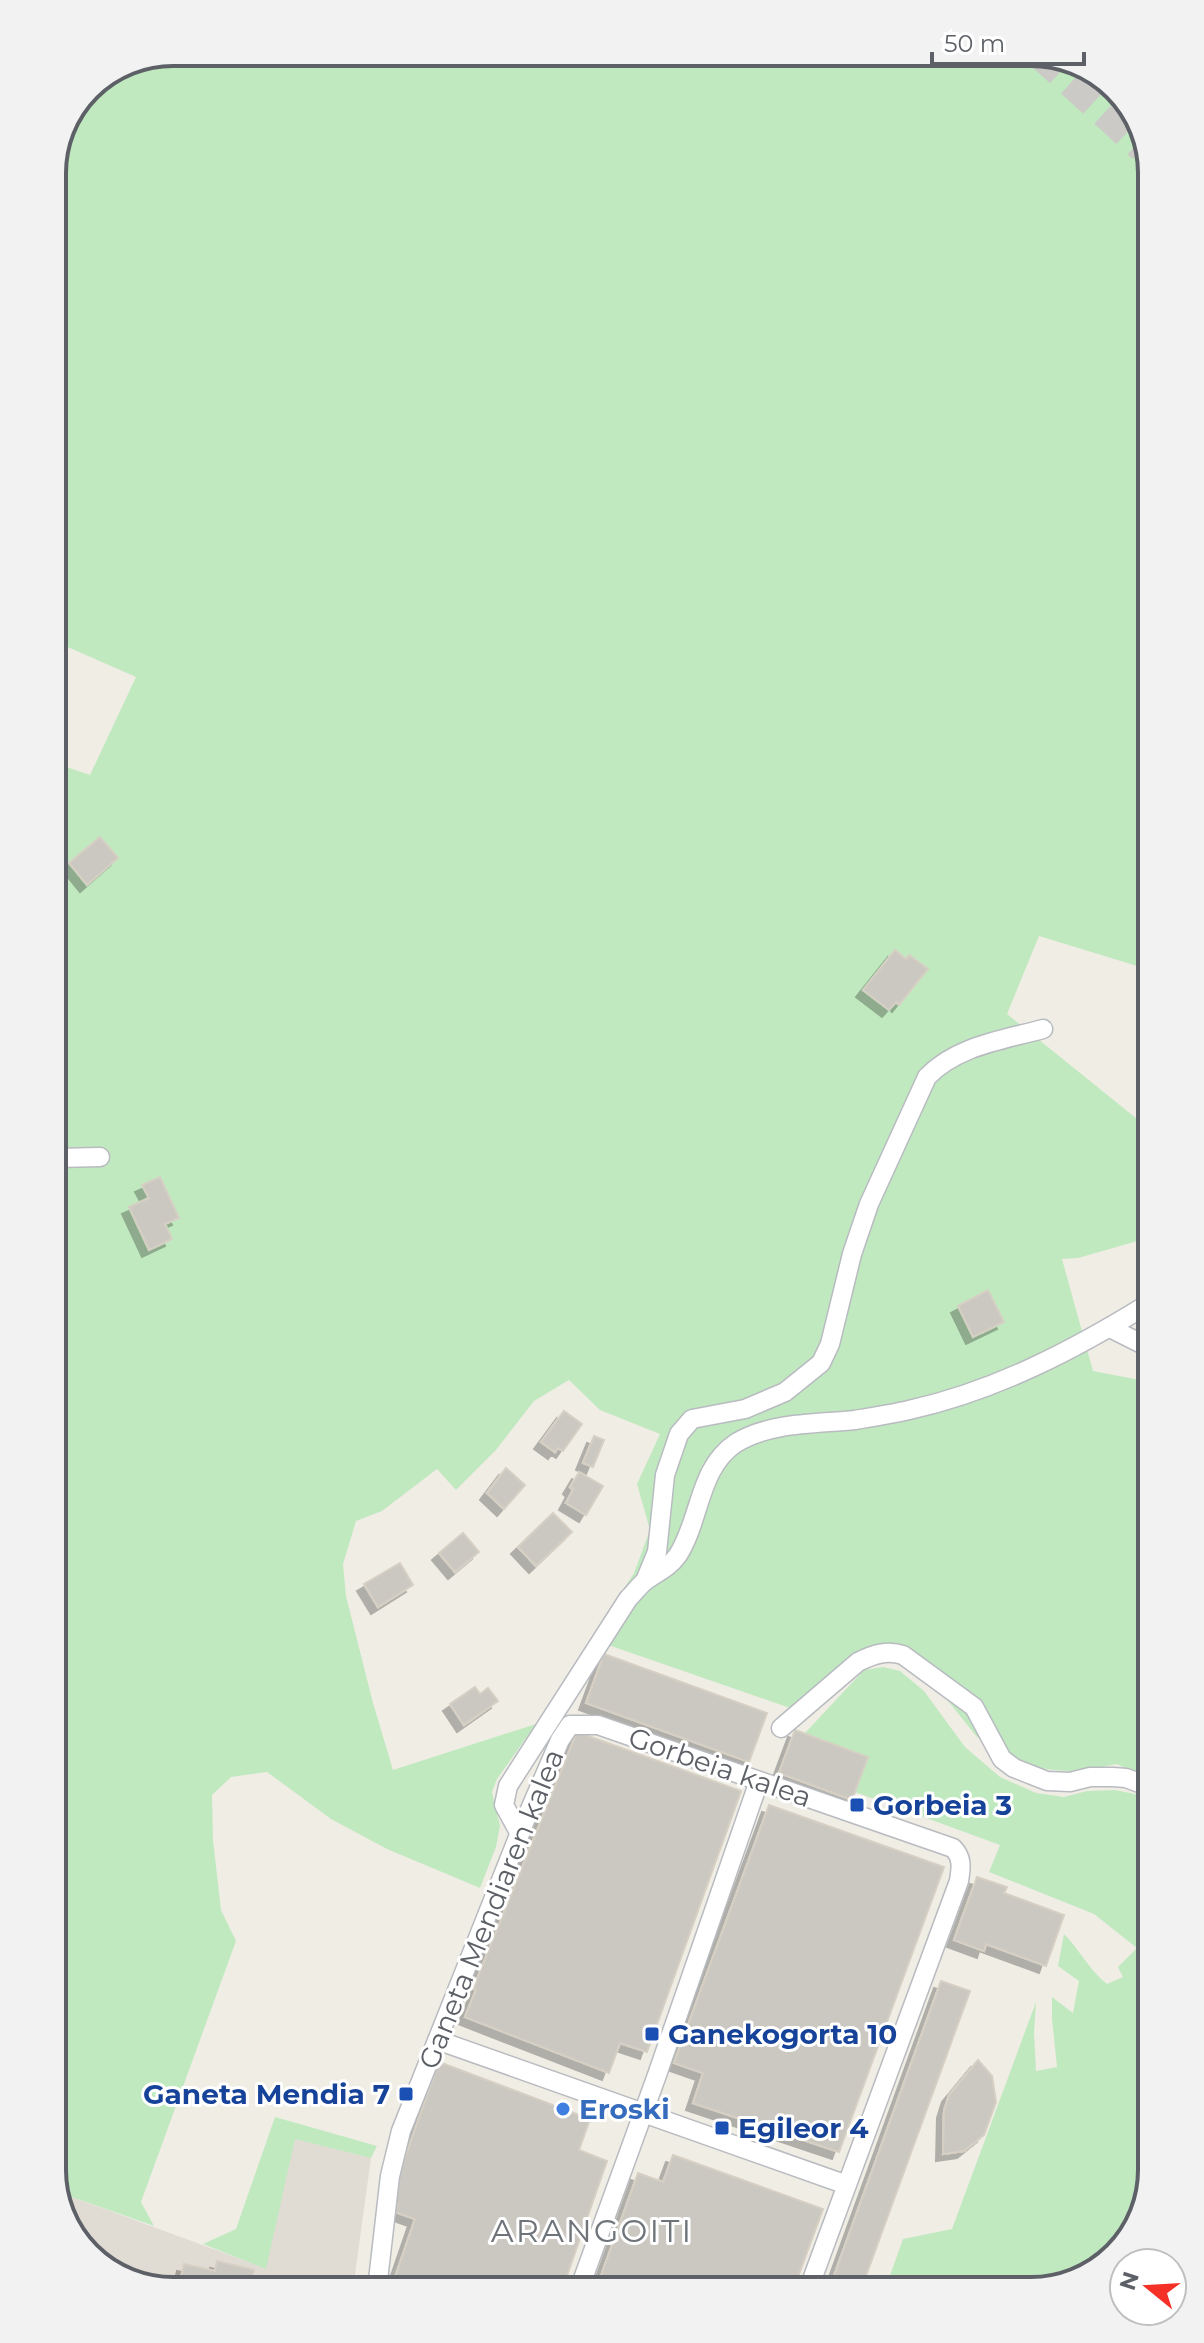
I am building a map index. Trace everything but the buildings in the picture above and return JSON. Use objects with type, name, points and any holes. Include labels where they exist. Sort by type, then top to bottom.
[{"type":"street","points":[[645,1581],[657,1552],[665,1475],[679,1434],[692,1419],[745,1409],[785,1392],[821,1363],[830,1344],[852,1254],[869,1204],[927,1077],[940,1063],[966,1051],[1043,1029]]},
{"type":"street","points":[[66,1158],[100,1157]]},
{"type":"street","points":[[520,1834],[504,1805],[508,1786],[628,1599],[645,1581],[677,1557],[710,1472],[720,1457],[737,1443],[758,1434],[795,1426],[858,1419],[971,1395],[1110,1328],[1138,1310]]},
{"type":"street","points":[[1110,1328],[1138,1342]]},
{"type":"street","points":[[781,1728],[858,1662],[891,1651],[903,1655],[974,1707],[1002,1759],[1014,1768],[1047,1781],[1113,1777],[1138,1782]]},
{"type":"street","name":"Ganeta Mendiaren kalea","points":[[378,2277],[390,2176],[401,2131],[560,1740],[570,1725],[576,1723]]},
{"type":"street","name":"Gorbeia kalea","points":[[576,1723],[598,1725],[953,1848],[959,1853],[962,1864],[959,1881],[847,2185]]},
{"type":"street","points":[[584,2277],[759,1781]]},
{"type":"street","points":[[437,2040],[847,2185],[813,2277]]},
{"type":"shaded area","points":[[295,2138],[371,2158],[355,2277],[152,2275],[126,2266],[103,2250],[80,2223],[72,2197],[265,2268]]},
{"type":"green space","points":[[173,66],[1038,66],[1065,72],[1090,84],[1124,120],[1136,152],[1138,173],[1138,966],[1039,936],[1007,1014],[1138,1120],[1138,1241],[1078,1258],[1062,1259],[1093,1371],[1138,1380],[1138,1774],[1117,1764],[1076,1772],[1033,1767],[999,1753],[976,1736],[910,1653],[890,1643],[871,1647],[793,1709],[591,1639],[634,1573],[650,1530],[637,1484],[660,1434],[600,1410],[569,1380],[534,1401],[496,1450],[456,1490],[437,1469],[382,1511],[356,1521],[343,1564],[346,1596],[393,1770],[536,1724],[497,1779],[492,1792],[500,1826],[496,1847],[480,1888],[387,1849],[331,1819],[267,1772],[231,1777],[212,1795],[213,1840],[221,1910],[236,1941],[141,2202],[154,2226],[70,2197],[66,2170],[66,767],[90,775],[136,677],[66,646],[66,166],[77,126],[88,108],[120,80],[139,72]]},
{"type":"green space","points":[[883,1667],[900,1671],[924,1691],[965,1747],[1000,1777],[1036,1793],[1064,1797],[1087,1791],[1115,1790],[1138,1795],[1137,2184],[1130,2211],[1120,2229],[1096,2255],[1084,2263],[1052,2275],[1031,2277],[889,2277],[903,2239],[952,2229],[1036,2002],[1036,2071],[1057,2067],[1052,1997],[1073,2013],[1079,1981],[1058,1966],[1064,1934],[1107,1984],[1123,1977],[1118,1967],[1137,1948],[1094,1914],[989,1872],[1000,1845],[855,1792],[867,1757],[805,1733],[864,1670]]},
{"type":"green space","points":[[275,2117],[377,2146],[371,2158],[295,2139],[266,2269],[203,2244],[236,2229]]},
{"type":"tunnel","points":[[1057,70],[1132,138]]},
{"type":"place","name":"Gorbeia 3","points":[[857,1805]]},
{"type":"place","name":"Ganekogorta 10","points":[[652,2034]]},
{"type":"place","name":"Ganeta Mendia 7","points":[[406,2094]]},
{"type":"place","name":"Eroski","points":[[563,2109]]},
{"type":"place","name":"Egileor 4","points":[[722,2128]]},
{"type":"district","name":"ARANGOITI","points":[[592,2231]]}]
